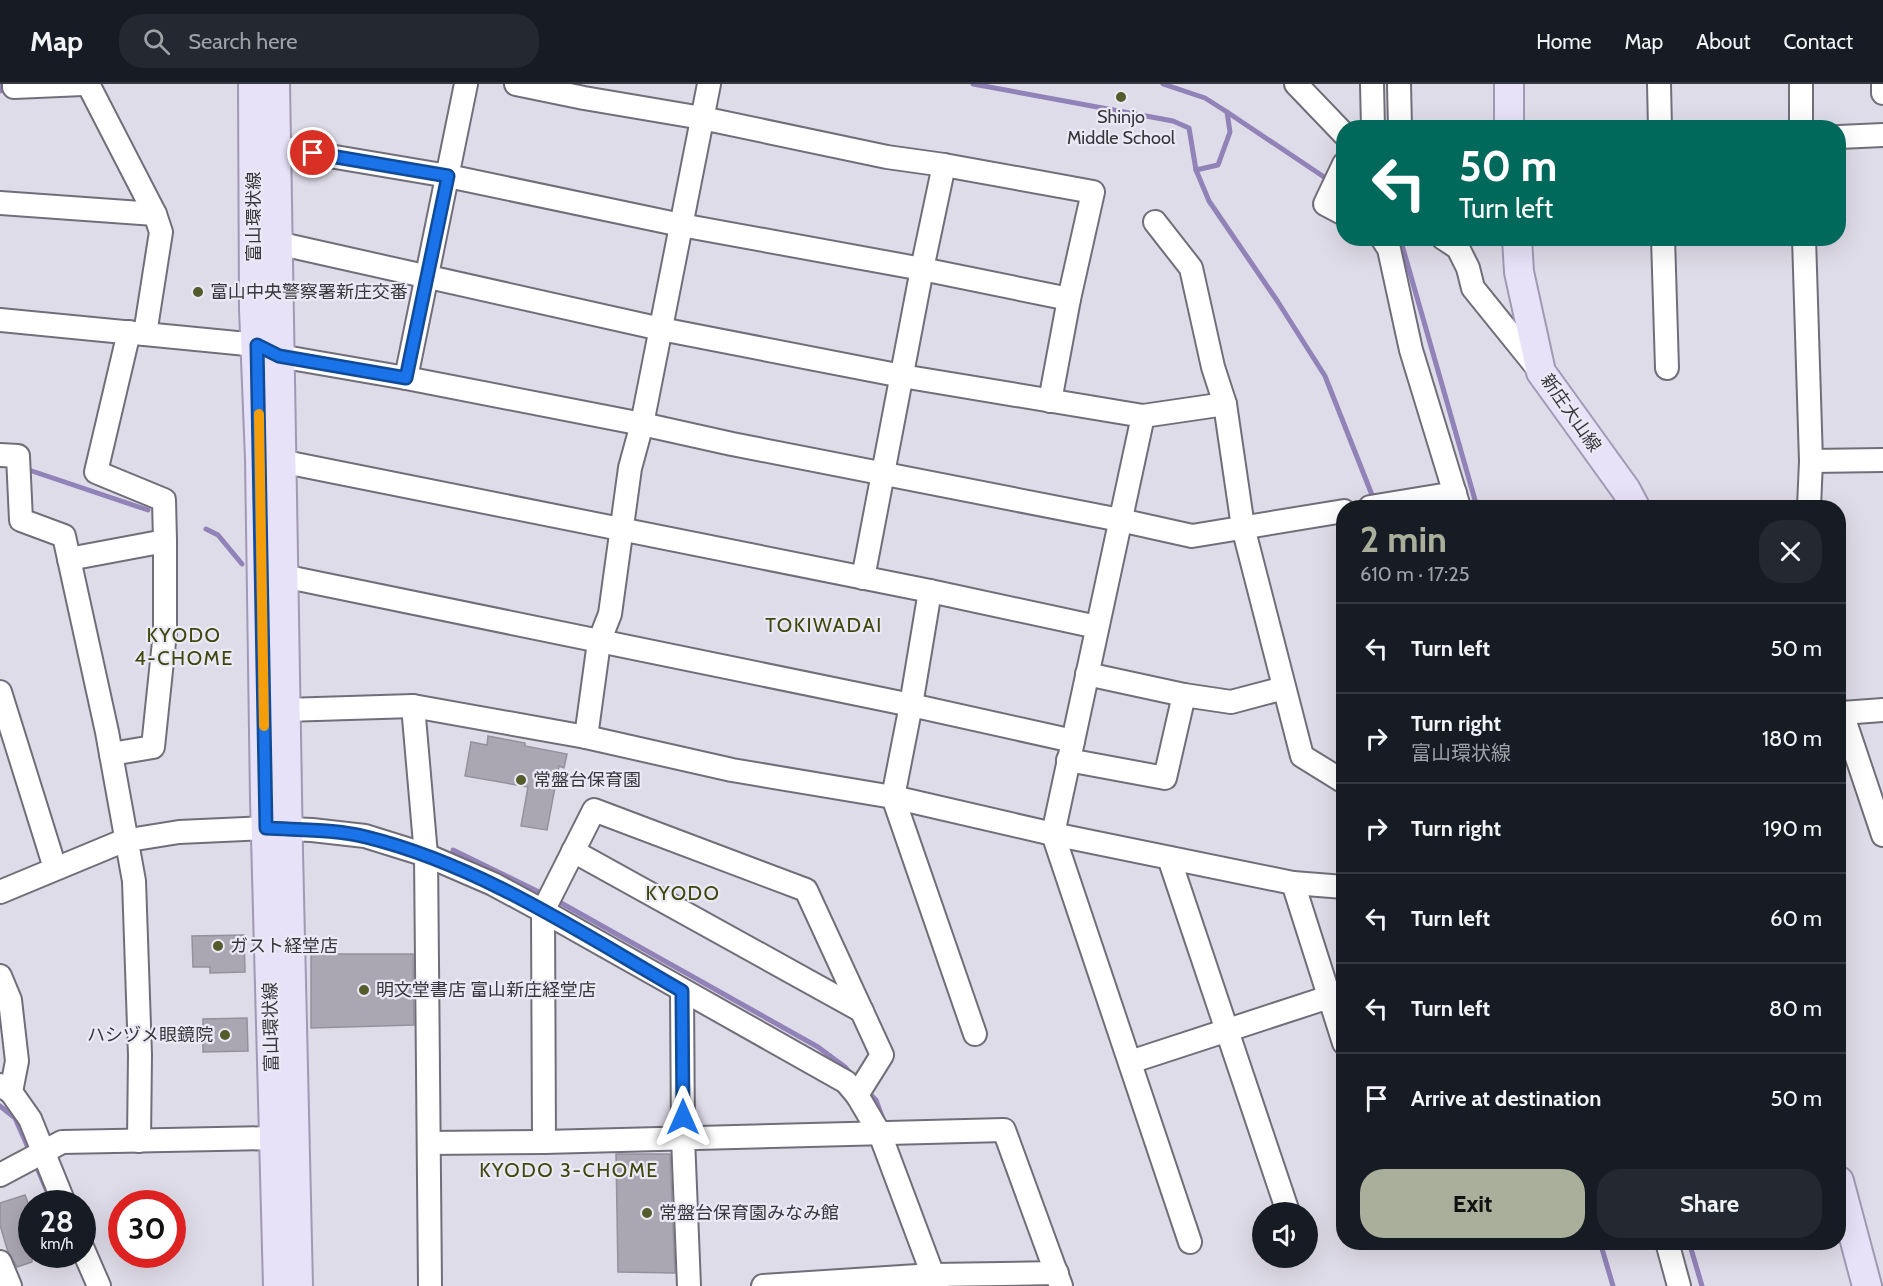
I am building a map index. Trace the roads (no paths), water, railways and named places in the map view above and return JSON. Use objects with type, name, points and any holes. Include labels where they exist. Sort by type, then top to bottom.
[{"type":"main road","name":"富山環状線","points":[[253,84],[254,309],[268,351],[280,462],[283,576],[285,710],[277,829],[274,1138],[278,1286]]},
{"type":"main road","name":"富山環状線","points":[[275,84],[277,243],[268,351],[277,829],[298,1286]]},
{"type":"main road","points":[[1509,84],[1509,120]]},
{"type":"main road","name":"新庄大山線","points":[[1518,246],[1521,281],[1541,372],[1631,500]]},
{"type":"main road","points":[[1846,1206],[1867,1286]]},
{"type":"street","points":[[14,84],[14,87],[83,84]]},
{"type":"street","points":[[88,84],[155,214],[160,232],[137,333],[96,472],[164,500],[165,632],[153,747],[111,754]]},
{"type":"street","points":[[406,378],[466,84]]},
{"type":"street","points":[[516,84],[702,118],[887,157],[1092,192],[1050,401]]},
{"type":"street","points":[[586,737],[599,642],[610,614],[630,468],[642,424],[710,84]]},
{"type":"street","points":[[1296,84],[1336,126]]},
{"type":"street","points":[[1372,84],[1373,120]]},
{"type":"street","points":[[1399,84],[1400,120]]},
{"type":"street","points":[[1659,84],[1660,120]]},
{"type":"street","points":[[1801,84],[1801,120]]},
{"type":"street","points":[[1883,84],[1883,93]]},
{"type":"street","points":[[1846,137],[1883,135]]},
{"type":"street","points":[[276,147],[448,176],[681,225],[1069,298]]},
{"type":"street","points":[[863,578],[944,165]]},
{"type":"street","points":[[1336,180],[1325,204],[1336,210]]},
{"type":"street","points":[[0,203],[155,214]]},
{"type":"street","points":[[1155,222],[1191,268],[1213,367],[1225,404],[1242,527],[1302,756],[1336,777]]},
{"type":"street","points":[[277,243],[661,329],[902,376],[1143,416],[1225,404]]},
{"type":"street","points":[[1387,246],[1411,350],[1457,500]]},
{"type":"street","points":[[1455,246],[1468,268],[1473,288],[1541,372]]},
{"type":"street","points":[[1663,246],[1667,368]]},
{"type":"street","points":[[1804,246],[1809,500]]},
{"type":"street","points":[[0,320],[137,333],[268,351],[642,424],[1192,536],[1336,512]]},
{"type":"street","points":[[1143,416],[1053,834],[1190,1242]]},
{"type":"street","points":[[0,455],[18,456],[21,520],[64,536],[111,754],[134,881],[140,1055],[139,1141]]},
{"type":"street","points":[[1810,461],[1883,460]]},
{"type":"street","points":[[280,462],[930,591],[1097,627]]},
{"type":"street","points":[[69,559],[165,540]]},
{"type":"street","points":[[283,576],[911,705],[1165,778],[1184,695]]},
{"type":"street","points":[[930,591],[893,797],[975,1034]]},
{"type":"street","points":[[1087,674],[1184,695],[1231,702],[1284,688]]},
{"type":"street","points":[[0,692],[55,868]]},
{"type":"street","points":[[285,710],[413,706],[586,737],[732,770],[893,797],[1169,858],[1293,882],[1336,886]]},
{"type":"street","points":[[413,706],[426,855],[430,1286]]},
{"type":"street","points":[[1846,711],[1883,710]]},
{"type":"street","points":[[1846,726],[1883,835]]},
{"type":"street","points":[[544,1142],[543,911],[594,810],[806,890],[882,1055],[857,1095]]},
{"type":"street","points":[[0,891],[127,840],[179,832],[277,829],[365,836],[426,855],[493,884],[543,911],[846,1082],[857,1095],[880,1134],[935,1281]]},
{"type":"street","points":[[573,851],[862,1011]]},
{"type":"street","points":[[1169,858],[1285,1202]]},
{"type":"street","points":[[1293,882],[1336,1018]]},
{"type":"street","points":[[0,976],[10,1000],[17,1061],[5,1088],[30,1119],[58,1190]]},
{"type":"street","points":[[682,991],[683,1138],[688,1286]]},
{"type":"street","points":[[1130,1062],[1329,997]]},
{"type":"street","points":[[429,1143],[1004,1130],[1059,1279],[763,1286]]},
{"type":"street","points":[[0,1175],[62,1142],[274,1138]]},
{"type":"street","points":[[1669,1250],[1679,1286]]},
{"type":"street","points":[[0,1262],[10,1286]]},
{"type":"street","points":[[91,1268],[99,1286]]},
{"type":"waterway","points":[[0,84],[0,91]]},
{"type":"waterway","points":[[973,84],[1173,121],[1189,128],[1196,170],[1209,201],[1325,376],[1374,500]]},
{"type":"waterway","points":[[1163,84],[1205,98],[1227,112],[1230,132],[1218,165],[1196,170]]},
{"type":"waterway","points":[[1227,112],[1330,181]]},
{"type":"waterway","points":[[1402,246],[1475,500]]},
{"type":"waterway","points":[[26,469],[148,510]]},
{"type":"waterway","points":[[206,529],[218,535],[242,564]]},
{"type":"waterway","points":[[453,850],[545,895]]},
{"type":"waterway","points":[[554,899],[818,1047],[852,1075]]},
{"type":"waterway","points":[[867,1091],[876,1100],[883,1119]]},
{"type":"waterway","points":[[0,1106],[15,1118],[30,1152]]},
{"type":"waterway","points":[[35,1163],[46,1190]]},
{"type":"waterway","points":[[1602,1250],[1613,1286]]},
{"type":"waterway","points":[[1691,1250],[1702,1286]]},
{"type":"place","name":"Shinjo Middle School","points":[[1121,97]]},
{"type":"place","name":"富山中央警察署新庄交番","points":[[198,292]]},
{"type":"place","name":"常盤台保育園","points":[[521,780]]},
{"type":"place","name":"ガスト経堂店","points":[[218,946]]},
{"type":"place","name":"明文堂書店 富山新庄経堂店","points":[[364,990]]},
{"type":"place","name":"ハシヅメ眼鏡院","points":[[225,1035]]},
{"type":"place","name":"常盤台保育園みなみ館","points":[[647,1213]]},
{"type":"district","name":"TOKIWADAI","points":[[824,625]]},
{"type":"district","name":"KYODO 4-CHOME","points":[[184,646]]},
{"type":"district","name":"KYODO","points":[[683,893]]},
{"type":"district","name":"KYODO 3-CHOME","points":[[569,1170]]}]
